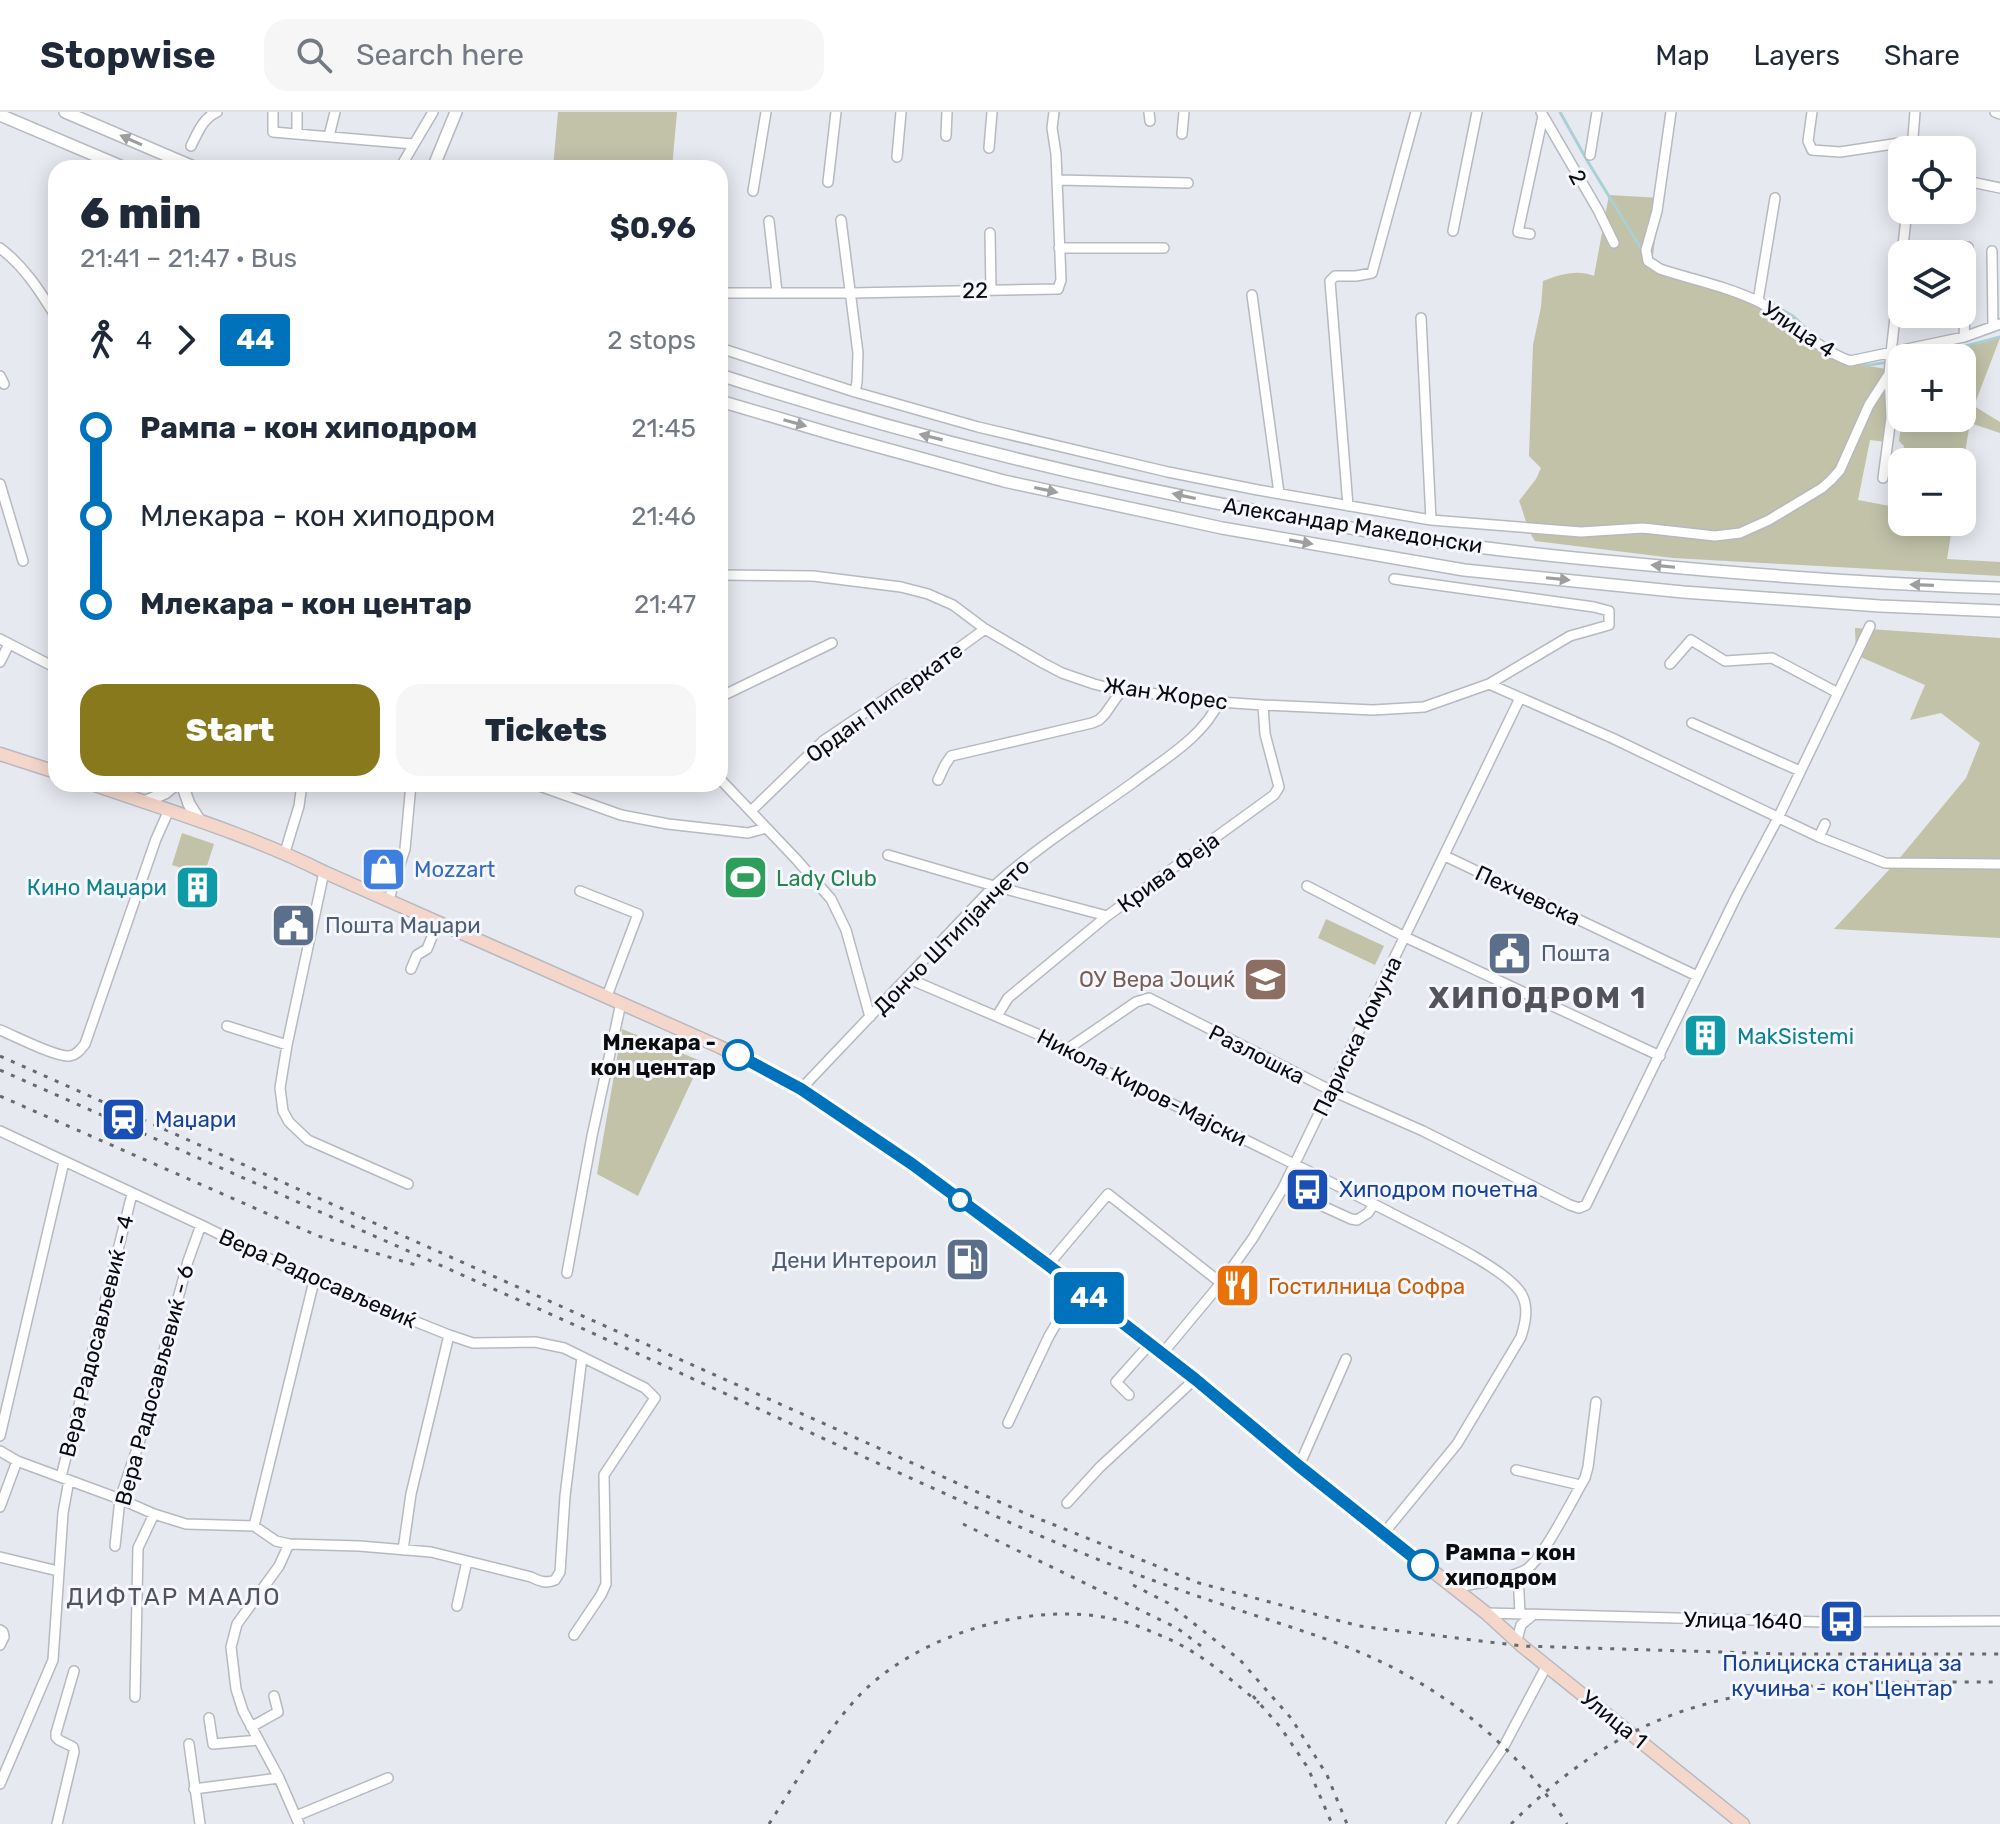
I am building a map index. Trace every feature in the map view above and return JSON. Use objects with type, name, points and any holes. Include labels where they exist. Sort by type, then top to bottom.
[{"type":"main road","points":[[0,754],[48,769]]},
{"type":"main road","name":"Улица 1","points":[[115,792],[285,852],[738,1055],[801,1089],[912,1164],[1195,1379],[1743,1824]]},
{"type":"street","points":[[65,112],[177,160]]},
{"type":"street","points":[[191,146],[209,116],[217,112]]},
{"type":"street","points":[[273,112],[273,132],[413,144]]},
{"type":"street","points":[[297,112],[297,133]]},
{"type":"street","points":[[329,136],[335,112]]},
{"type":"street","points":[[404,160],[433,112]]},
{"type":"street","points":[[436,160],[456,112]]},
{"type":"street","points":[[753,191],[766,112]]},
{"type":"street","points":[[828,182],[836,112]]},
{"type":"street","points":[[897,157],[901,112]]},
{"type":"street","points":[[946,136],[947,112]]},
{"type":"street","points":[[989,148],[992,112]]},
{"type":"street","name":"22","points":[[728,293],[1058,289],[1061,280],[1058,180],[1052,128],[1054,112]]},
{"type":"street","points":[[1182,134],[1184,112]]},
{"type":"street","points":[[1348,506],[1330,281],[1335,276],[1372,273],[1416,112]]},
{"type":"street","points":[[1453,231],[1477,112]]},
{"type":"street","points":[[1590,155],[1597,112]]},
{"type":"street","name":"Улица 4","points":[[1671,112],[1657,211],[1646,250],[1648,261],[1660,269],[1758,301],[1850,361],[1888,354]]},
{"type":"street","points":[[1812,112],[1808,141],[1812,150],[1840,152],[1888,148]]},
{"type":"street","points":[[1914,136],[1915,112]]},
{"type":"street","points":[[1530,234],[1518,232],[1542,114]]},
{"type":"street","name":"2","points":[[1542,114],[1614,243]]},
{"type":"street","points":[[0,115],[106,160]]},
{"type":"street","points":[[1058,180],[1188,183]]},
{"type":"street","points":[[1976,183],[2000,188]]},
{"type":"street","points":[[1758,301],[1775,198]]},
{"type":"street","points":[[841,220],[858,353],[855,392]]},
{"type":"street","points":[[769,221],[777,292]]},
{"type":"street","points":[[1892,344],[1905,224]]},
{"type":"street","points":[[990,233],[991,290]]},
{"type":"street","points":[[0,248],[14,259],[48,304]]},
{"type":"street","points":[[1059,248],[1164,248]]},
{"type":"street","points":[[1992,251],[1997,325]]},
{"type":"street","points":[[1252,295],[1279,493]]},
{"type":"street","points":[[1421,318],[1431,520]]},
{"type":"street","name":"Улица 4","points":[[1932,344],[1997,325]]},
{"type":"street","points":[[1964,328],[1964,337]]},
{"type":"street","points":[[728,351],[855,392],[1054,446],[1168,472],[1348,506],[1431,520],[1581,532],[1643,528],[1715,536],[1740,533],[1769,520],[1831,480],[1840,470],[1869,405],[1888,376]]},
{"type":"street","name":"Александар Македонски","points":[[728,377],[907,431],[1044,465],[1211,502],[1364,530],[1536,554],[1753,575],[2000,588]]},
{"type":"street","name":"Александар Македонски","points":[[728,403],[1004,481],[1222,528],[1464,570],[1683,592],[2000,611]]},
{"type":"street","points":[[1883,478],[1888,432]]},
{"type":"street","points":[[0,484],[23,561]]},
{"type":"street","name":"Жан Жорес","points":[[728,575],[813,576],[901,587],[953,605],[985,629],[1062,673],[1121,691],[1263,705],[1373,710],[1424,707],[1489,684],[1570,636],[1609,625],[1609,611],[1594,607],[1394,579]]},
{"type":"street","points":[[1307,886],[1405,937],[1660,1056],[1870,626]]},
{"type":"street","name":"Ордан Пиперкате","points":[[751,811],[823,741],[985,629]]},
{"type":"street","points":[[1670,664],[1691,640],[1725,661],[1772,658],[1838,693]]},
{"type":"street","points":[[0,662],[4,642],[48,664]]},
{"type":"street","points":[[728,693],[832,643]]},
{"type":"street","points":[[1489,684],[1612,738],[1819,837],[1885,863],[2000,864]]},
{"type":"street","points":[[938,780],[951,756],[1099,720],[1121,691]]},
{"type":"street","name":"Париска Комуна","points":[[1162,1354],[1221,1283],[1283,1188],[1520,698]]},
{"type":"street","name":"Дончо Штипјанчето","points":[[801,1089],[994,886],[1028,857],[1178,749],[1214,714],[1219,702]]},
{"type":"street","name":"Крива Феја","points":[[997,1016],[1008,998],[1107,916],[1277,791],[1279,787],[1265,734],[1263,705]]},
{"type":"street","points":[[1692,723],[1800,771]]},
{"type":"street","points":[[728,787],[822,887],[837,909],[846,930],[870,1017]]},
{"type":"street","points":[[144,802],[167,792]]},
{"type":"street","points":[[0,1030],[56,1054],[68,1056],[79,1052],[85,1044],[156,839],[176,792]]},
{"type":"street","points":[[183,792],[199,820]]},
{"type":"street","points":[[285,852],[301,792]]},
{"type":"street","points":[[389,899],[405,849],[410,792]]},
{"type":"street","points":[[556,792],[621,815],[668,824],[748,833],[766,828]]},
{"type":"street","points":[[1819,837],[1825,824]]},
{"type":"street","points":[[888,855],[1107,916]]},
{"type":"street","name":"Пехчевска","points":[[1445,856],[1697,976]]},
{"type":"street","points":[[324,872],[287,1045],[280,1088],[283,1111],[289,1122],[308,1140],[408,1184]]},
{"type":"street","points":[[580,891],[638,914],[607,996]]},
{"type":"street","points":[[411,969],[417,955],[427,949],[438,922]]},
{"type":"street","name":"Никола Киров-Мајски","points":[[907,978],[1049,1039],[1080,1059],[1374,1204],[1485,1263],[1511,1281],[1523,1295],[1526,1312],[1521,1337],[1457,1444],[1384,1533]]},
{"type":"street","name":"Разлошка","points":[[1066,1050],[1136,1002],[1149,998],[1330,1090],[1423,1131],[1579,1208],[1586,1205],[1660,1056]]},
{"type":"street","points":[[567,1273],[621,1003]]},
{"type":"street","points":[[227,1026],[287,1045]]},
{"type":"street","name":"Вера Радосављевиќ","points":[[0,1131],[314,1281],[449,1335],[473,1343],[535,1342],[564,1348],[645,1388],[655,1398],[604,1475],[606,1584],[574,1635]]},
{"type":"street","points":[[0,1436],[64,1162]]},
{"type":"street","points":[[1283,1188],[1357,1220],[1368,1213],[1374,1204]]},
{"type":"street","name":"Вера Радосављевиќ - 4","points":[[0,1784],[53,1660],[65,1479],[132,1194]]},
{"type":"street","points":[[1048,1265],[1108,1194],[1221,1283]]},
{"type":"street","name":"Вера Радосављевиќ - 6","points":[[115,1546],[120,1499],[140,1440],[162,1351],[201,1225]]},
{"type":"street","points":[[254,1526],[314,1281]]},
{"type":"street","points":[[1008,1423],[1049,1336],[1077,1289]]},
{"type":"street","points":[[403,1550],[411,1494],[449,1335]]},
{"type":"street","points":[[1129,1395],[1116,1382],[1149,1345]]},
{"type":"street","points":[[0,1451],[17,1461],[186,1524],[254,1526],[276,1541],[289,1544],[431,1552],[543,1582],[559,1576],[582,1357]]},
{"type":"street","points":[[1299,1466],[1346,1359]]},
{"type":"street","points":[[1067,1503],[1100,1467],[1195,1379]]},
{"type":"street","points":[[1453,1588],[1518,1573],[1529,1568],[1543,1550],[1588,1467],[1596,1402]]},
{"type":"street","points":[[0,1507],[17,1461]]},
{"type":"street","points":[[1516,1470],[1580,1485]]},
{"type":"street","points":[[135,1697],[138,1548],[154,1514]]},
{"type":"street","points":[[289,1544],[279,1566],[233,1634],[231,1647],[236,1689],[243,1711],[298,1820],[388,1778]]},
{"type":"street","points":[[0,1557],[58,1571]]},
{"type":"street","points":[[457,1606],[467,1561]]},
{"type":"street","points":[[1518,1573],[1520,1614]]},
{"type":"street","name":"Улица 1640","points":[[1486,1613],[1823,1622],[2000,1621]]},
{"type":"street","points":[[1517,1640],[1521,1625],[1533,1615]]},
{"type":"street","points":[[0,1630],[4,1637],[0,1645]]},
{"type":"street","points":[[1451,1824],[1504,1746],[1547,1665]]},
{"type":"street","points":[[57,1824],[74,1749],[59,1740],[56,1733],[74,1671]]},
{"type":"street","points":[[251,1727],[278,1712],[274,1696]]},
{"type":"street","points":[[209,1718],[213,1744],[258,1740]]},
{"type":"street","points":[[189,1744],[200,1824]]},
{"type":"street","points":[[194,1789],[279,1778]]},
{"type":"green space","points":[[558,112],[677,112],[673,160],[554,160]]},
{"type":"green space","points":[[1609,195],[1661,198],[1652,262],[1759,297],[1793,316],[1846,362],[1886,369],[1886,442],[1870,440],[1858,500],[1888,506],[1888,536],[1951,536],[1947,559],[2000,562],[2000,576],[1673,558],[1535,541],[1519,501],[1541,468],[1529,456],[1533,345],[1543,281],[1575,273],[1594,276]]},
{"type":"green space","points":[[2000,338],[1976,401],[1976,344]]},
{"type":"green space","points":[[1976,407],[2000,422],[2000,433],[1976,425]]},
{"type":"green space","points":[[1900,432],[1968,432],[1966,448],[1904,448],[1899,441]]},
{"type":"green space","points":[[1855,628],[2000,638],[2000,938],[1834,929],[1898,860],[1966,778],[1980,743],[1941,713],[1910,720],[1925,685],[1856,655]]},
{"type":"green space","points":[[182,833],[214,844],[204,875],[172,865]]},
{"type":"green space","points":[[1326,919],[1384,946],[1375,965],[1318,938]]},
{"type":"green space","points":[[622,1029],[701,1061],[638,1196],[597,1174]]},
{"type":"waterway","points":[[1560,112],[1642,250]]},
{"type":"waterway","points":[[1768,302],[1793,316],[1813,335]]},
{"type":"waterway","points":[[1974,344],[2000,337]]},
{"type":"waterway","points":[[1855,363],[1888,362]]},
{"type":"railway","points":[[0,1056],[1022,1512],[1199,1583],[1359,1626],[1522,1646],[1785,1654],[2000,1654]]},
{"type":"railway","points":[[0,1070],[1029,1531],[1152,1580],[1347,1647],[1393,1668],[1480,1725],[1536,1782],[1567,1824]]},
{"type":"railway","points":[[0,1096],[318,1236],[419,1266]]},
{"type":"railway","points":[[963,1524],[1177,1628],[1201,1646]]},
{"type":"railway","points":[[1133,1585],[1168,1603],[1240,1660],[1291,1718],[1327,1775],[1347,1824]]},
{"type":"railway","points":[[769,1824],[832,1729],[856,1699],[880,1677],[940,1641],[1010,1619],[1080,1614],[1132,1624],[1190,1650],[1259,1703]]},
{"type":"railway","points":[[1511,1824],[1542,1795],[1593,1756],[1650,1724],[1691,1708],[1733,1697],[1822,1685],[2000,1682]]},
{"type":"railway","points":[[1253,1696],[1281,1728],[1308,1768],[1332,1824]]},
{"type":"bus line","name":"44","points":[[738,1055],[801,1089],[855,1124],[1048,1265],[1195,1379],[1423,1565]]},
{"type":"place","name":"Mozzart","points":[[383,869]]},
{"type":"place","name":"Lady Club","points":[[745,878]]},
{"type":"place","name":"Кино Маџари","points":[[198,887]]},
{"type":"place","name":"Пошта Маџари","points":[[294,925]]},
{"type":"place","name":"Пошта","points":[[1510,953]]},
{"type":"place","name":"ОУ Вера Јоциќ","points":[[1266,979]]},
{"type":"place","name":"MakSistemi","points":[[1706,1036]]},
{"type":"place","name":"Млекара - кон центар","points":[[738,1055]]},
{"type":"place","name":"Маџари","points":[[124,1119]]},
{"type":"place","name":"Хиподром почетна","points":[[1308,1189]]},
{"type":"place","name":"Дени Интероил","points":[[968,1260]]},
{"type":"place","name":"Гостилница Софра","points":[[1237,1286]]},
{"type":"place","name":"Рампа - кон хиподром","points":[[1423,1565]]},
{"type":"place","name":"Полициска станица за кучиња - кон Центар","points":[[1842,1622]]},
{"type":"district","name":"ХИПОДРОМ 1","points":[[1538,998]]},
{"type":"district","name":"ДИФТАР МААЛО","points":[[174,1597]]}]
